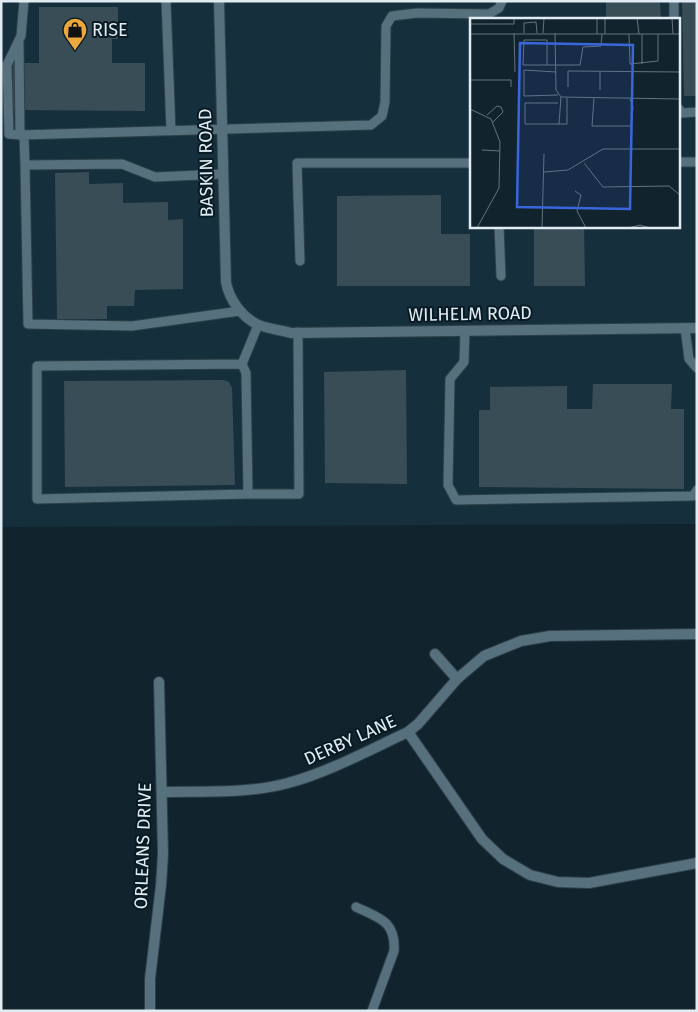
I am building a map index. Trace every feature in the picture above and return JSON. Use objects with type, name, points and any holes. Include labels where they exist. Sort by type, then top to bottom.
[{"type":"street","name":"BASKIN ROAD","points":[[219,1],[226,282],[228,295],[244,314]]},
{"type":"street","name":"WILHELM ROAD","points":[[244,314],[258,325],[291,332],[697,328]]},
{"type":"street","name":"DERBY LANE","points":[[162,792],[233,790],[287,784],[312,775],[408,732],[418,724],[457,679],[484,656],[521,641],[550,636],[697,634]]},
{"type":"street","points":[[435,654],[457,679]]},
{"type":"street","name":"ORLEANS DRIVE","points":[[150,1011],[150,979],[162,878],[159,682]]},
{"type":"street","points":[[408,732],[482,839],[503,859],[530,875],[558,882],[589,883],[697,863]]},
{"type":"lane","points":[[24,1],[22,36],[7,65],[9,134],[22,135],[371,125],[382,116],[385,102],[386,26],[392,16],[417,13],[489,14],[499,8],[502,1]]},
{"type":"lane","points":[[166,1],[171,131]]},
{"type":"lane","points":[[674,1],[674,18]]},
{"type":"lane","points":[[680,110],[682,113],[697,112]]},
{"type":"lane","points":[[22,135],[25,165],[28,324],[132,326],[244,314]]},
{"type":"lane","points":[[680,162],[697,162]]},
{"type":"lane","points":[[300,261],[298,163],[470,163]]},
{"type":"lane","points":[[25,165],[122,164],[155,177],[223,174]]},
{"type":"lane","points":[[500,228],[501,276]]},
{"type":"lane","points":[[248,494],[246,373],[242,364],[258,325]]},
{"type":"lane","points":[[685,328],[689,359],[697,368]]},
{"type":"lane","points":[[465,331],[464,362],[450,379],[448,485],[456,500],[693,496],[697,490]]},
{"type":"lane","points":[[242,364],[37,366],[37,499],[299,494],[298,332]]},
{"type":"lane","points":[[356,907],[382,919],[392,931],[394,941],[394,951],[372,1011]]},
{"type":"shaded area","points":[[1,1],[697,1],[697,524],[1,527]]},
{"type":"building","points":[[606,1],[660,1],[661,18],[606,18]]},
{"type":"building","points":[[682,1],[697,1],[697,96],[684,96]]},
{"type":"building","name":"RISE","points":[[39,7],[118,7],[118,39],[112,39],[112,63],[145,63],[145,111],[13,110],[13,63],[39,63]]},
{"type":"building","points":[[89,172],[89,184],[123,183],[123,203],[168,202],[168,220],[183,219],[183,289],[135,290],[134,306],[107,306],[107,319],[57,319],[55,173]]},
{"type":"building","points":[[441,195],[441,234],[470,234],[470,286],[337,286],[337,196]]},
{"type":"building","points":[[534,228],[584,228],[585,286],[534,286]]},
{"type":"building","points":[[406,370],[407,484],[325,483],[324,372]]},
{"type":"building","points":[[224,380],[229,382],[232,388],[235,485],[65,487],[64,381]]},
{"type":"building","points":[[593,384],[672,384],[671,409],[684,409],[684,489],[479,487],[479,410],[490,410],[490,387],[567,386],[567,409],[592,409]]},
{"type":"place","name":"RISE","points":[[75,51]]}]
